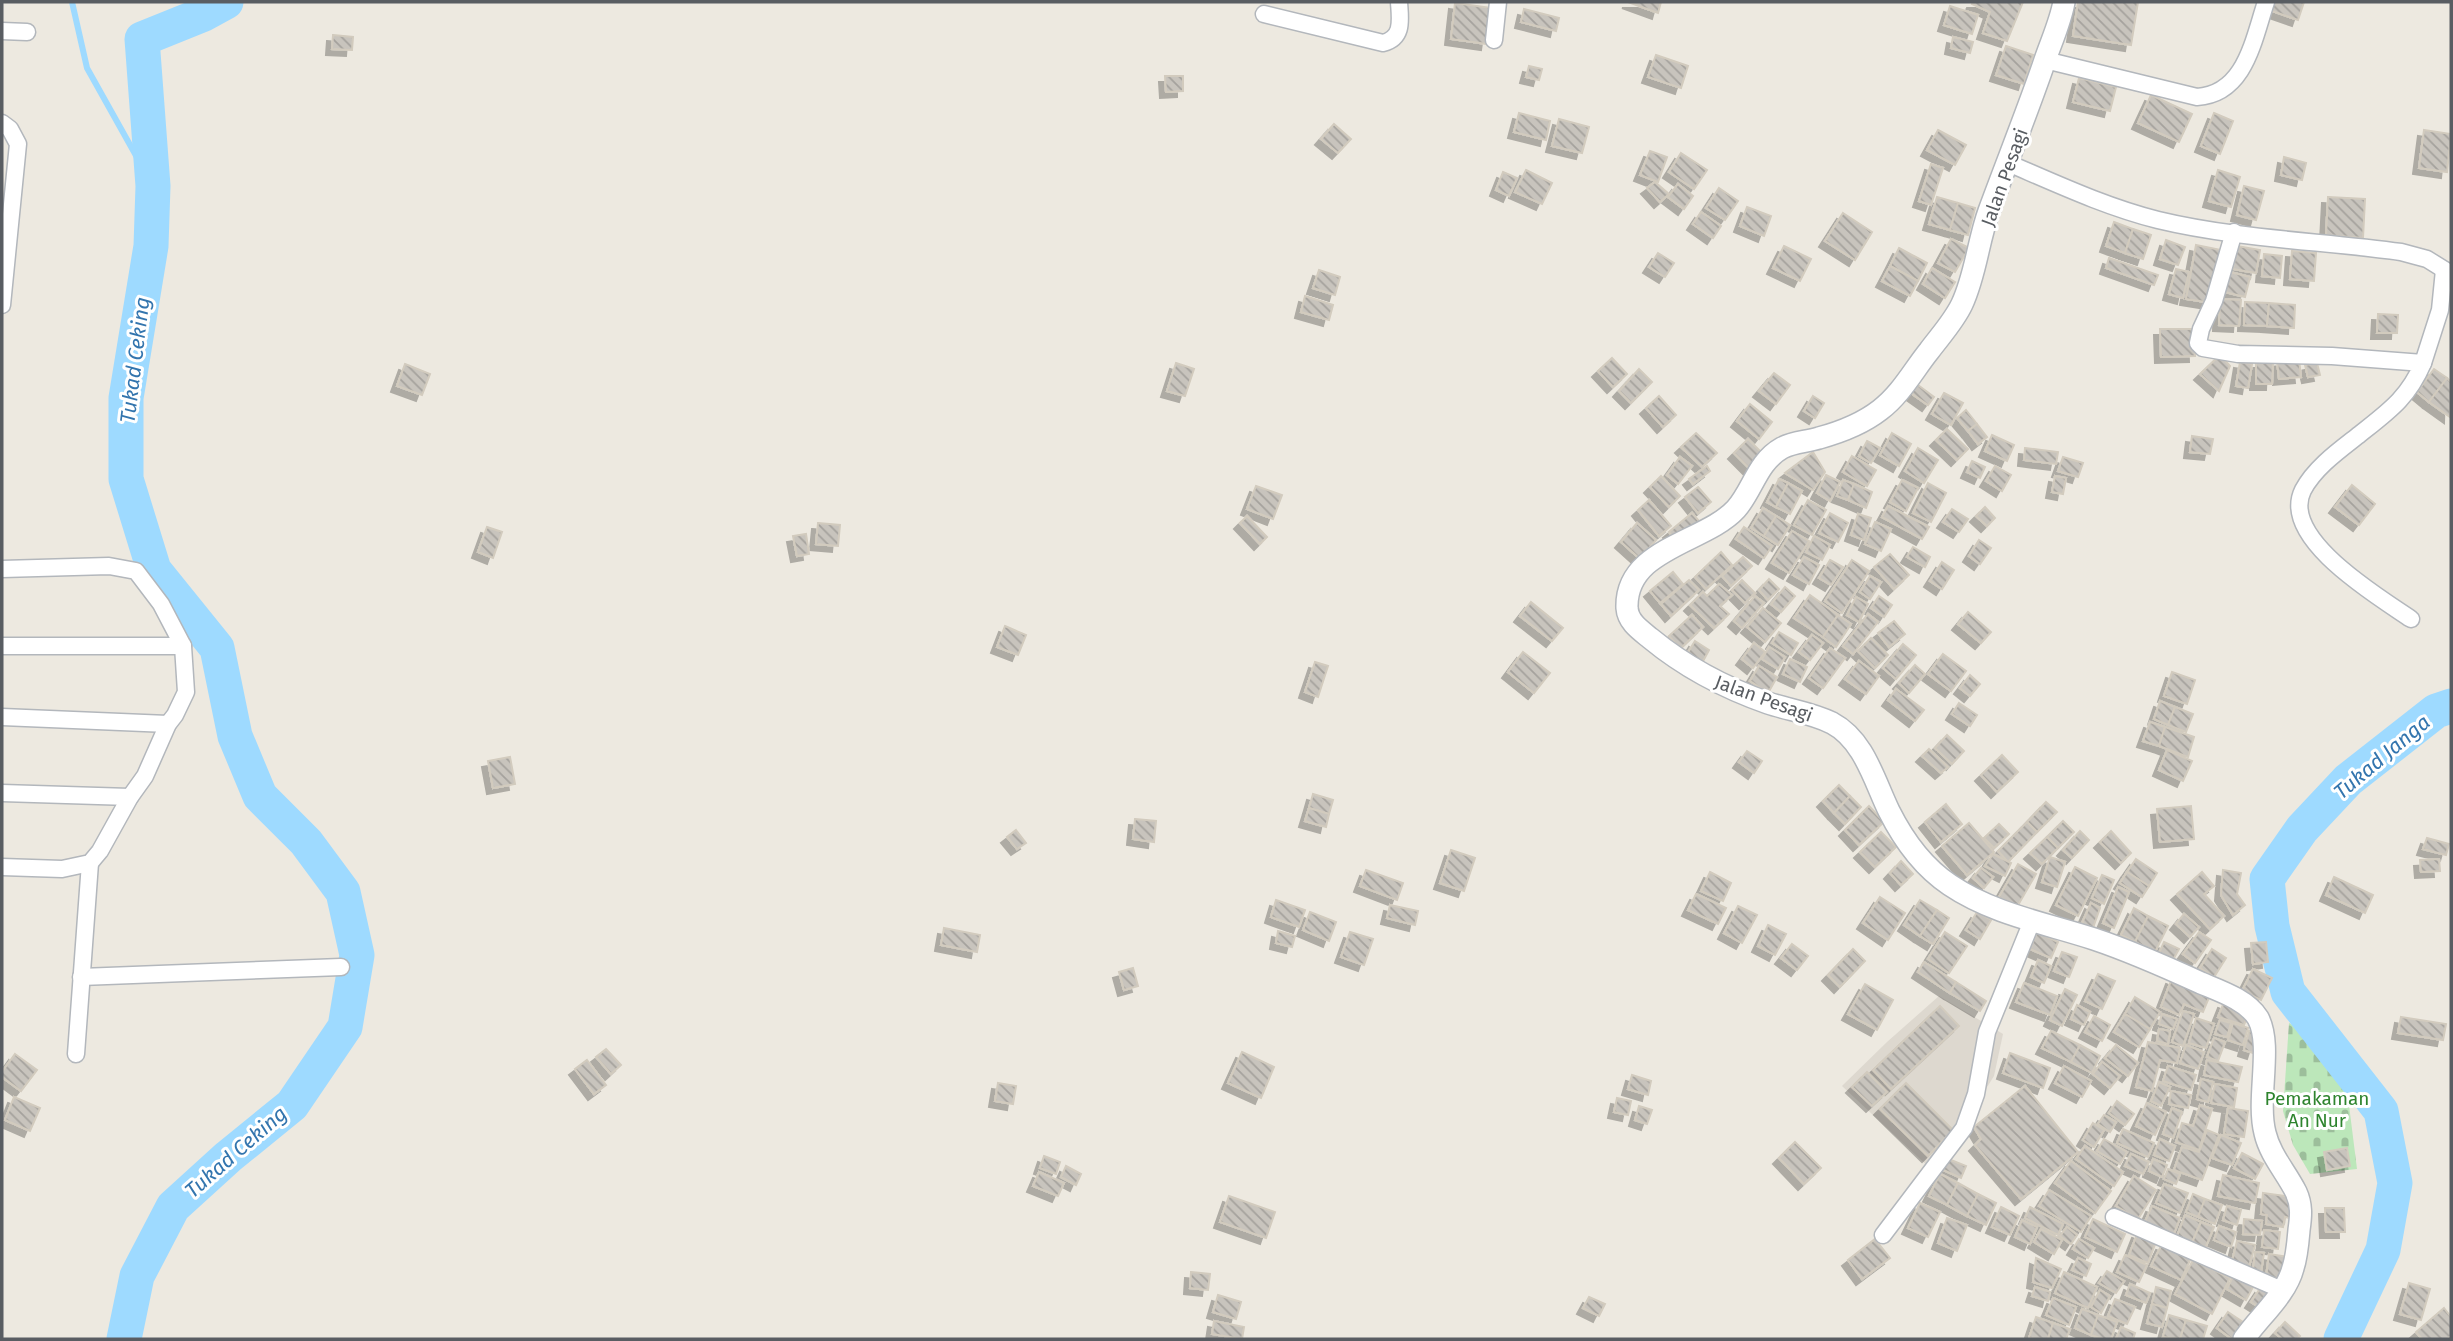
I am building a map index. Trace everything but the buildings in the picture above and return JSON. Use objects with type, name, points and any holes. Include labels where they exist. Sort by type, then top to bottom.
[{"type":"street","points":[[1264,14],[1383,43],[1395,38],[1399,32],[1399,2]]},
{"type":"street","points":[[1494,40],[1498,2]]},
{"type":"street","name":"Jalan Pesagi","points":[[2064,2],[2061,19],[2028,113],[1987,217],[1971,281],[1961,308],[1909,380],[1888,403],[1862,422],[1825,436],[1795,443],[1776,452],[1756,475],[1732,514],[1665,550],[1637,575],[1627,606],[1629,619],[1640,630],[1675,658],[1699,672],[1733,690],[1828,721],[1849,735],[1864,757],[1904,837],[1925,864],[1949,884],[1982,902],[2032,922],[2099,941],[2153,962],[2235,999],[2256,1014],[2264,1046],[2261,1111],[2264,1132],[2270,1149],[2296,1193],[2301,1213],[2293,1272],[2244,1339]]},
{"type":"street","points":[[2045,60],[2197,97],[2211,96],[2229,86],[2246,60],[2266,2]]},
{"type":"street","points":[[2,31],[27,32]]},
{"type":"street","points":[[2,123],[10,129],[18,144],[2,305]]},
{"type":"street","points":[[2008,163],[2110,205],[2158,220],[2401,252],[2427,259],[2447,272],[2440,310],[2415,381],[2400,402],[2312,477],[2303,490],[2299,505],[2301,520],[2311,537],[2331,559],[2360,585],[2412,620]]},
{"type":"street","points":[[2234,232],[2214,301],[2201,329],[2198,343],[2203,348],[2238,354],[2332,356],[2423,363]]},
{"type":"street","points":[[2,569],[109,566],[136,571],[161,604],[183,646],[186,692],[168,724],[145,776],[90,863],[76,1054]]},
{"type":"street","points":[[2,646],[183,646]]},
{"type":"street","points":[[2,717],[168,724]]},
{"type":"street","points":[[2,793],[130,797]]},
{"type":"street","points":[[2,867],[62,869],[90,863]]},
{"type":"street","points":[[1883,1235],[1964,1128],[1976,1094],[1987,1032],[2032,922]]},
{"type":"street","points":[[81,977],[341,967]]},
{"type":"street","points":[[2114,1217],[2282,1290]]},
{"type":"shaded area","points":[[1939,996],[2003,1034],[1994,1076],[1934,1172],[1842,1086]]},
{"type":"green space","name":"Pemakaman An Nur","points":[[2289,1023],[2315,1036],[2345,1073],[2357,1169],[2310,1174],[2293,1145],[2283,1111]]},
{"type":"waterway","points":[[72,2],[87,68],[153,186]]},
{"type":"waterway","name":"Tukad Ceking","points":[[124,1339],[137,1276],[173,1207],[228,1157],[292,1105],[345,1027],[357,955],[343,892],[306,842],[260,796],[235,736],[217,648],[154,570],[126,479],[126,398],[151,246],[153,186],[142,39],[204,14],[226,2]]},
{"type":"waterway","name":"Tukad Janga","points":[[2341,1339],[2383,1250],[2395,1183],[2381,1111],[2288,992],[2272,926],[2267,879],[2302,829],[2348,780],[2436,711],[2451,706]]}]
